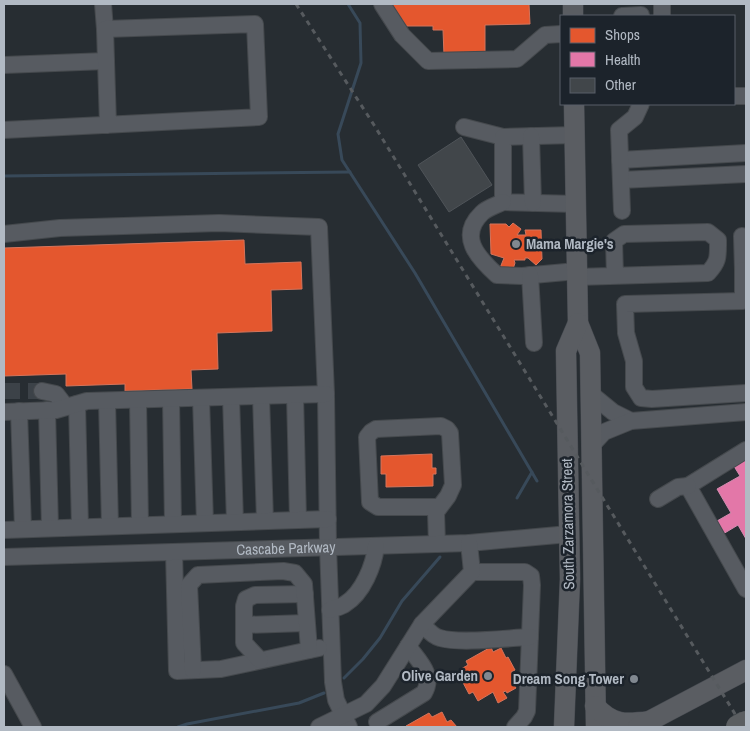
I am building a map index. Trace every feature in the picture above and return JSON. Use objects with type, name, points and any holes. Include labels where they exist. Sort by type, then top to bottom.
[{"type":"highway","points":[[738,727],[746,723]]},
{"type":"main road","name":"South Zarzamora Street","points":[[574,105],[578,323],[590,353],[596,727]]},
{"type":"main road","name":"South Zarzamora Street","points":[[564,727],[570,579],[566,351],[578,323]]},
{"type":"main road","points":[[595,706],[605,717],[616,722],[645,724],[746,670]]},
{"type":"street","points":[[103,4],[108,125]]},
{"type":"street","points":[[382,4],[402,35],[428,61],[516,59],[545,35],[560,34]]},
{"type":"street","points":[[627,15],[641,12]]},
{"type":"street","points":[[4,130],[259,118],[256,24],[105,29]]},
{"type":"street","points":[[4,65],[106,61]]},
{"type":"street","points":[[622,211],[619,130],[635,117],[641,105]]},
{"type":"street","points":[[464,127],[503,137],[575,135]]},
{"type":"street","points":[[531,136],[533,203]]},
{"type":"street","points":[[503,137],[503,202]]},
{"type":"street","points":[[620,160],[746,153]]},
{"type":"street","points":[[621,180],[746,174]]},
{"type":"street","points":[[576,204],[503,202],[483,212],[472,227],[470,238],[476,254],[496,275],[577,274],[619,276],[708,273],[716,264],[718,240]]},
{"type":"street","points":[[4,234],[60,228],[220,222],[319,227],[326,394],[331,646],[336,700],[346,722]]},
{"type":"street","points":[[718,240],[708,232],[624,234],[614,242],[625,304],[626,334],[634,360],[634,387],[641,398],[652,399],[746,393]]},
{"type":"street","points":[[625,304],[743,302],[745,270],[744,236],[718,240]]},
{"type":"street","points":[[530,275],[534,343]]},
{"type":"street","points":[[42,391],[56,394],[71,406],[80,527]]},
{"type":"street","points":[[22,529],[11,411],[47,410],[87,401],[326,394]]},
{"type":"street","points":[[591,394],[614,412],[631,420]]},
{"type":"street","points":[[295,395],[298,520]]},
{"type":"street","points":[[261,396],[265,521]]},
{"type":"street","points":[[231,397],[235,522]]},
{"type":"street","points":[[201,398],[205,523]]},
{"type":"street","points":[[171,399],[173,524]]},
{"type":"street","points":[[138,400],[140,525]]},
{"type":"street","points":[[107,401],[110,526]]},
{"type":"street","points":[[47,410],[50,528]]},
{"type":"street","points":[[592,445],[606,431],[631,420],[746,412]]},
{"type":"street","points":[[437,544],[436,512],[448,496],[453,484],[450,433],[447,429],[440,426],[376,429],[371,432],[367,436],[371,504],[378,507],[438,507]]},
{"type":"street","points":[[658,499],[678,487],[688,486],[746,450]]},
{"type":"street","points":[[688,486],[746,589]]},
{"type":"street","points":[[4,530],[328,518]]},
{"type":"street","name":"Cascabe Parkway","points":[[4,557],[469,543],[569,534]]},
{"type":"street","points":[[469,543],[472,572]]},
{"type":"street","points":[[330,610],[345,605],[358,592],[374,560],[376,546]]},
{"type":"street","points":[[174,552],[177,671],[221,669],[331,646]]},
{"type":"street","points":[[192,670],[189,585],[198,575],[282,571],[295,573],[304,584],[309,650]]},
{"type":"street","points":[[319,727],[346,722],[366,704],[383,686],[422,624],[472,572],[525,572],[531,576],[532,585],[527,711],[515,727]]},
{"type":"street","points":[[260,660],[244,643],[244,606],[246,599],[255,595],[305,594]]},
{"type":"street","points":[[244,625],[306,623]]},
{"type":"street","points":[[422,624],[429,632],[439,638],[460,640],[530,637]]},
{"type":"street","points":[[366,704],[379,725],[424,692],[428,686],[425,670],[408,646]]},
{"type":"street","points":[[4,674],[33,727]]},
{"type":"building: Shops","points":[[391,4],[529,4],[530,24],[485,25],[485,54],[444,55],[443,30],[433,30],[433,26],[404,26],[403,20],[400,20]]},
{"type":"building: Shops","name":"Mama Margie's","points":[[513,223],[521,229],[517,235],[526,235],[525,230],[541,230],[542,259],[536,265],[528,258],[525,258],[525,260],[514,260],[512,272],[500,268],[504,258],[491,254],[490,224],[506,224],[509,227]]},
{"type":"building: Shops","points":[[244,240],[245,264],[301,262],[302,289],[271,290],[272,331],[217,333],[218,369],[191,370],[192,389],[125,391],[125,384],[66,386],[66,374],[4,376],[4,248]]},
{"type":"building: Shops","points":[[432,454],[432,468],[436,468],[436,474],[433,474],[433,486],[386,487],[386,474],[381,474],[381,456]]},
{"type":"building: Shops","name":"Olive Garden","points":[[491,647],[493,652],[501,648],[515,670],[511,672],[516,680],[512,682],[516,688],[507,693],[506,691],[503,692],[507,698],[498,703],[493,692],[478,701],[473,692],[469,694],[460,677],[465,675],[461,669],[468,665],[466,661]]},
{"type":"building: Shops","points":[[442,712],[447,722],[451,720],[457,727],[406,726],[429,713],[432,717]]},
{"type":"building: Health","points":[[746,454],[746,539],[738,525],[723,534],[718,526],[717,521],[731,513],[717,489],[740,476],[732,463]]},
{"type":"building: Other","points":[[461,137],[492,185],[449,212],[418,165]]},
{"type":"waterway","points":[[348,4],[360,23],[361,63],[338,134],[342,160],[415,273],[537,481]]},
{"type":"waterway","points":[[4,176],[350,172]]},
{"type":"waterway","points":[[517,498],[532,472]]},
{"type":"waterway","points":[[344,678],[380,638],[402,601],[440,557]]},
{"type":"waterway","points":[[178,727],[299,703],[324,693]]},
{"type":"tunnel","points":[[4,391],[42,391]]},
{"type":"railway","points":[[296,4],[374,125],[743,727]]},
{"type":"place","name":"Mama Margie's","points":[[516,244]]},
{"type":"place","name":"Olive Garden","points":[[488,676]]},
{"type":"place","name":"Dream Song Tower","points":[[634,679]]}]
